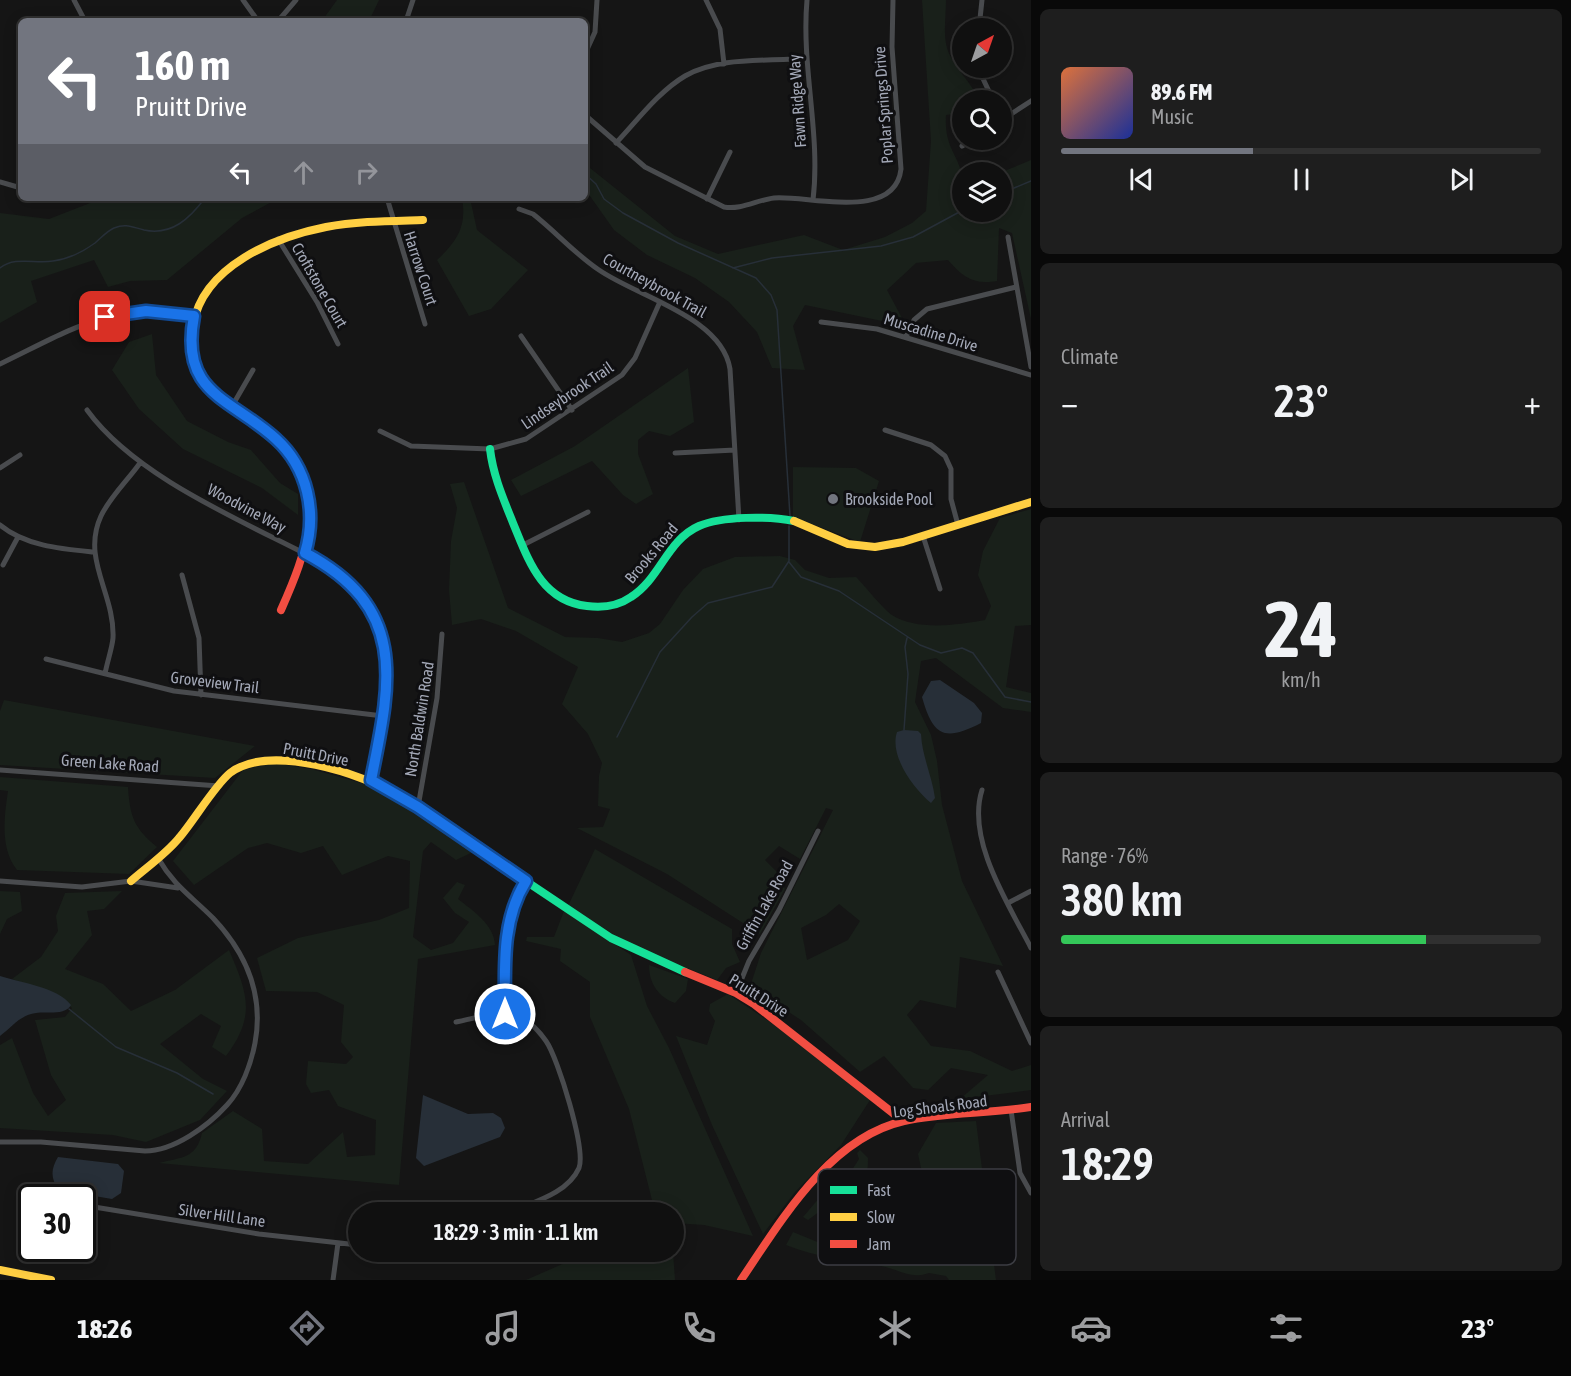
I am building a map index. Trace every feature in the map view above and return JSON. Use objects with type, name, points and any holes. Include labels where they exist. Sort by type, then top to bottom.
[{"type":"main road","points":[[281,610],[305,553],[310,513],[301,473],[276,439],[210,391],[196,367],[191,339],[194,316],[202,296],[217,277],[278,240],[321,226],[423,220]]},
{"type":"main road","name":"Brooks Road","points":[[490,449],[496,479],[539,578],[553,593],[576,604],[603,606],[625,600],[638,592],[688,529],[708,523],[739,520],[794,521],[845,542],[864,547],[889,546],[1031,502]]},
{"type":"main road","name":"Pruitt Drive","points":[[158,858],[190,825],[230,773],[242,766],[273,759],[329,769],[371,780],[418,807],[630,949],[736,993],[779,1022],[903,1121]]},
{"type":"main road","points":[[131,881],[158,858]]},
{"type":"main road","name":"Log Shoals Road","points":[[829,1169],[869,1135],[903,1121],[1031,1107]]},
{"type":"main road","name":"Log Shoals Road","points":[[741,1280],[783,1219],[818,1178]]},
{"type":"main road","points":[[0,1270],[51,1280]]},
{"type":"street","points":[[74,0],[83,18]]},
{"type":"street","points":[[243,0],[256,18]]},
{"type":"street","points":[[281,18],[296,0]]},
{"type":"street","points":[[407,18],[413,0]]},
{"type":"street","points":[[588,47],[595,32],[597,0]]},
{"type":"street","points":[[706,0],[720,29],[724,64]]},
{"type":"street","name":"Fawn Ridge Way","points":[[807,0],[807,58],[815,160],[813,200]]},
{"type":"street","name":"Poplar Springs Drive","points":[[588,118],[645,167],[707,199],[731,208],[773,198],[848,203],[880,197],[892,190],[898,181],[901,169],[892,47],[893,0]]},
{"type":"street","points":[[980,18],[982,0]]},
{"type":"street","points":[[616,144],[677,81],[700,69],[724,64],[807,58]]},
{"type":"street","points":[[1012,113],[1031,101]]},
{"type":"street","points":[[707,199],[730,152]]},
{"type":"street","points":[[0,182],[18,187]]},
{"type":"street","name":"Harrow Court","points":[[388,201],[392,222],[425,324]]},
{"type":"street","name":"Courtneybrook Trail","points":[[519,209],[533,214],[599,270],[705,328],[726,353],[730,369],[739,520]]},
{"type":"street","points":[[1008,237],[1031,367]]},
{"type":"street","name":"Croftstone Court","points":[[278,240],[317,302],[338,344]]},
{"type":"street","points":[[906,337],[914,320],[927,309],[1016,287]]},
{"type":"street","name":"Lindseybrook Trail","points":[[380,430],[411,446],[490,449],[526,439],[614,382],[629,367],[660,304]]},
{"type":"street","points":[[0,364],[78,326],[105,317],[146,311],[194,316]]},
{"type":"street","name":"Muscadine Drive","points":[[822,322],[863,326],[1031,375]]},
{"type":"street","points":[[521,336],[572,410]]},
{"type":"street","points":[[231,408],[253,370]]},
{"type":"street","name":"Woodvine Way","points":[[87,410],[103,431],[140,463],[180,488],[305,553],[345,578],[362,596],[375,617],[384,642],[387,668],[383,716],[371,780]]},
{"type":"street","points":[[885,430],[931,445],[945,456],[951,470],[951,499],[958,525]]},
{"type":"street","points":[[675,453],[735,450]]},
{"type":"street","points":[[0,468],[20,455]]},
{"type":"street","points":[[105,674],[113,637],[109,609],[93,552],[101,516],[140,463]]},
{"type":"street","points":[[523,545],[588,512]]},
{"type":"street","points":[[0,525],[18,537],[42,544],[93,552]]},
{"type":"street","points":[[923,536],[940,589]]},
{"type":"street","points":[[3,564],[18,537]]},
{"type":"street","points":[[182,575],[199,638],[201,695]]},
{"type":"street","name":"North Baldwin Road","points":[[418,807],[437,698],[442,634]]},
{"type":"street","name":"Groveview Trail","points":[[45,659],[174,691],[383,716]]},
{"type":"street","name":"Green Lake Road","points":[[0,770],[219,786]]},
{"type":"street","points":[[982,790],[978,814],[987,861],[1031,948]]},
{"type":"street","name":"Griffin Lake Road","points":[[736,993],[749,961],[779,910],[819,831]]},
{"type":"street","points":[[0,1142],[41,1142],[151,1151],[167,1147],[196,1130],[218,1114],[233,1097],[249,1065],[254,1047],[257,1026],[255,992],[237,947],[212,918],[178,888],[158,858]]},
{"type":"street","points":[[0,881],[82,887],[131,881],[178,888]]},
{"type":"street","points":[[505,1014],[506,935],[516,897],[526,881]]},
{"type":"street","points":[[1008,903],[1031,891]]},
{"type":"street","points":[[998,972],[1031,1043]]},
{"type":"street","points":[[456,1022],[505,1014],[516,1015],[537,1029],[555,1056],[580,1143],[581,1156],[579,1167],[569,1182],[560,1189],[532,1202]]},
{"type":"street","points":[[1011,1110],[1020,1173],[1031,1193]]},
{"type":"street","name":"Silver Hill Lane","points":[[96,1207],[249,1233],[348,1244]]},
{"type":"street","points":[[333,1280],[338,1243]]},
{"type":"shaded area","points":[[337,0],[379,0],[370,18],[324,18]]},
{"type":"shaded area","points":[[922,0],[946,0],[945,30],[947,48],[952,58],[952,78],[965,78],[973,90],[952,90],[952,114],[946,115],[947,135],[957,162],[952,162],[952,222],[1012,222],[1012,168],[1031,160],[1031,319],[1012,233],[999,228],[997,281],[975,281],[959,271],[948,260],[916,263],[887,290],[903,320],[887,322],[805,305],[793,326],[805,370],[772,368],[757,332],[729,302],[695,278],[647,255],[614,230],[588,193],[588,166],[675,236],[718,254],[804,235],[843,250],[885,237],[912,223],[926,211],[931,141]]},
{"type":"shaded area","points":[[95,201],[273,201],[242,218],[167,280],[130,281],[108,287],[94,260],[31,281],[37,302],[0,323],[0,213],[49,219]]},
{"type":"shaded area","points":[[462,201],[471,201],[477,230],[528,270],[491,309],[469,316],[437,260],[459,233]]},
{"type":"shaded area","points":[[152,334],[156,375],[187,421],[228,442],[251,450],[280,483],[298,494],[298,515],[262,488],[183,449],[139,409],[112,370],[129,342]]},
{"type":"shaded area","points":[[688,368],[694,422],[670,436],[649,431],[638,440],[638,454],[653,494],[636,504],[623,495],[592,461],[521,496],[511,480],[575,446]]},
{"type":"shaded area","name":"Brookside Pool","points":[[793,467],[856,468],[879,481],[860,542],[793,517]]},
{"type":"shaded area","points":[[464,482],[508,608],[565,637],[598,638],[622,642],[649,633],[660,624],[683,590],[703,569],[735,557],[780,556],[795,560],[805,570],[829,578],[856,577],[888,612],[913,623],[950,625],[985,620],[991,606],[978,575],[983,551],[1000,518],[1031,509],[1031,625],[1015,626],[1006,687],[1031,693],[1031,712],[1003,708],[936,658],[921,661],[915,702],[931,735],[937,761],[942,805],[962,881],[1003,966],[960,957],[956,1008],[920,1000],[907,1015],[931,1046],[970,1051],[1012,1071],[1031,1065],[1031,1090],[960,1099],[988,1075],[951,1068],[928,1090],[913,1088],[884,1056],[860,1072],[801,1020],[750,987],[761,953],[833,810],[826,808],[800,859],[779,846],[765,860],[776,871],[785,889],[760,934],[667,874],[577,828],[603,827],[610,809],[598,806],[602,763],[588,734],[562,704],[578,667],[516,631],[481,619],[452,625],[449,590],[451,541],[457,508],[450,484]],"holes":[[[839,904],[860,921],[848,940],[807,960],[801,928],[826,915]]]},
{"type":"shaded area","points":[[940,680],[974,703],[982,713],[981,723],[968,729],[949,733],[942,732],[936,727],[926,710],[922,697],[931,681]]},
{"type":"shaded area","points":[[4,700],[255,746],[215,778],[0,765],[0,711]]},
{"type":"shaded area","points":[[918,731],[921,734],[935,798],[931,803],[911,781],[900,761],[895,741],[897,732]]},
{"type":"shaded area","points":[[273,763],[311,769],[379,788],[473,852],[456,860],[431,842],[423,851],[413,937],[431,950],[453,943],[469,922],[455,913],[443,898],[457,882],[465,885],[458,899],[487,924],[494,937],[495,945],[418,959],[399,1185],[159,1163],[187,1156],[196,1148],[202,1133],[233,1111],[262,1129],[264,1161],[308,1164],[343,1132],[347,1157],[375,1155],[376,1120],[338,1106],[329,1090],[311,1093],[306,1084],[308,1061],[346,1064],[353,1057],[341,1042],[344,1005],[317,992],[266,991],[257,958],[298,938],[379,920],[409,908],[410,861],[388,856],[342,875],[323,846],[301,853],[267,843],[248,848],[194,885],[173,861],[243,770]]},
{"type":"shaded area","points":[[0,777],[128,787],[130,806],[138,828],[157,847],[129,874],[17,870],[6,843],[5,822],[8,791],[0,790]]},
{"type":"shaded area","points":[[595,849],[732,929],[732,944],[740,962],[726,968],[717,980],[632,946],[568,906]]},
{"type":"shaded area","points":[[0,891],[20,892],[22,911],[7,919],[0,934]]},
{"type":"shaded area","points":[[122,891],[104,909],[87,911],[92,935],[65,969],[103,984],[131,1011],[175,990],[229,950],[241,980],[246,1005],[242,1029],[226,1056],[212,1047],[221,1026],[201,1014],[160,1044],[203,1079],[227,1091],[200,1120],[146,1142],[113,1135],[0,1128],[0,1045],[12,1038],[33,1093],[48,1116],[66,1100],[51,1075],[35,1020],[65,1017],[72,1008],[51,993],[12,979],[41,957],[58,931],[56,916],[65,893]]},
{"type":"shaded area","points":[[564,911],[631,955],[647,1006],[669,1048],[753,1236],[704,1225],[684,1224],[684,1202],[652,1202],[629,1109],[590,1017],[590,982],[560,961],[561,949],[526,941],[527,937],[554,937]]},
{"type":"shaded area","points":[[649,965],[688,979],[686,991],[675,1003],[659,993],[651,978]]},
{"type":"shaded area","points":[[0,976],[48,990],[71,1005],[65,1011],[25,1016],[0,1036]]},
{"type":"shaded area","points":[[728,994],[779,1028],[870,1100],[841,1145],[795,1192],[763,1234],[712,1125],[676,1036],[707,1045],[715,1021],[709,1011],[710,1004]]},
{"type":"shaded area","points":[[423,1095],[468,1114],[493,1113],[501,1118],[505,1128],[500,1137],[424,1166],[416,1158]]},
{"type":"shaded area","points":[[976,1121],[982,1169],[922,1169],[918,1154],[936,1123]]},
{"type":"shaded area","points":[[860,1150],[868,1158],[867,1169],[853,1169],[859,1159],[857,1153]]},
{"type":"shaded area","points":[[58,1157],[118,1164],[124,1171],[121,1193],[112,1199],[96,1196],[96,1184],[56,1184],[52,1174]]},
{"type":"shaded area","points":[[818,1199],[818,1213],[808,1220],[803,1217]]},
{"type":"shaded area","points":[[793,1232],[818,1242],[818,1255],[786,1245]]},
{"type":"shaded area","points":[[567,1262],[674,1262],[675,1280],[526,1280]]},
{"type":"shaded area","points":[[874,1265],[994,1265],[996,1280],[949,1280],[946,1276],[929,1273],[910,1275]]},
{"type":"waterway","points":[[588,177],[596,184],[604,199],[623,213],[678,243],[756,278],[771,295],[777,310],[790,516]]},
{"type":"waterway","points":[[1012,189],[1031,181]]},
{"type":"waterway","points":[[0,268],[12,262],[46,262],[70,257],[91,246],[114,228],[122,226],[154,231],[172,228],[193,212],[202,201]]},
{"type":"waterway","points":[[733,268],[772,258],[881,246],[913,237],[952,216]]},
{"type":"waterway","points":[[617,737],[660,652],[692,617],[708,603],[772,587],[789,561],[789,526]]},
{"type":"waterway","points":[[789,562],[801,577],[839,591],[920,645],[941,653],[962,648],[973,653],[1005,697],[1031,702]]},
{"type":"waterway","points":[[904,730],[908,674],[905,647],[907,638]]},
{"type":"waterway","points":[[69,1009],[116,1047],[177,1073],[213,1094]]},
{"type":"traffic: fast","points":[[490,449],[499,486],[519,537],[538,576],[558,596],[587,606],[610,606],[626,600],[649,580],[679,540],[699,526],[720,520],[746,518],[794,521]]},
{"type":"traffic: fast","points":[[400,797],[611,938],[685,972]]},
{"type":"traffic: slow","points":[[213,393],[202,378],[195,361],[192,334],[199,304],[211,286],[226,271],[264,247],[306,232],[350,224],[423,220]]},
{"type":"traffic: slow","points":[[794,521],[848,544],[875,547],[903,542],[1031,502]]},
{"type":"traffic: slow","points":[[131,881],[174,844],[224,779],[247,764],[291,761],[316,765],[363,779],[400,797]]},
{"type":"traffic: slow","points":[[0,1270],[51,1280]]},
{"type":"traffic: jam","points":[[213,393],[276,440],[293,459],[304,479],[309,500],[309,522],[299,567],[281,610]]},
{"type":"traffic: jam","points":[[685,972],[736,993],[754,1004],[903,1121]]},
{"type":"traffic: jam","points":[[824,1169],[853,1145],[877,1130],[904,1121],[1031,1107]]},
{"type":"traffic: jam","points":[[741,1280],[790,1208],[818,1176]]},
{"type":"place","name":"Brookside Pool","points":[[833,499]]},
{"type":"route","points":[[105,317],[126,312],[146,311],[165,311],[194,316],[191,331],[192,353],[196,367],[210,391],[276,439],[296,464],[308,493],[310,524],[305,553],[334,570],[354,587],[375,617],[384,642],[387,687],[371,780],[382,784],[418,807],[526,881],[516,897],[506,935],[505,1014]]}]
